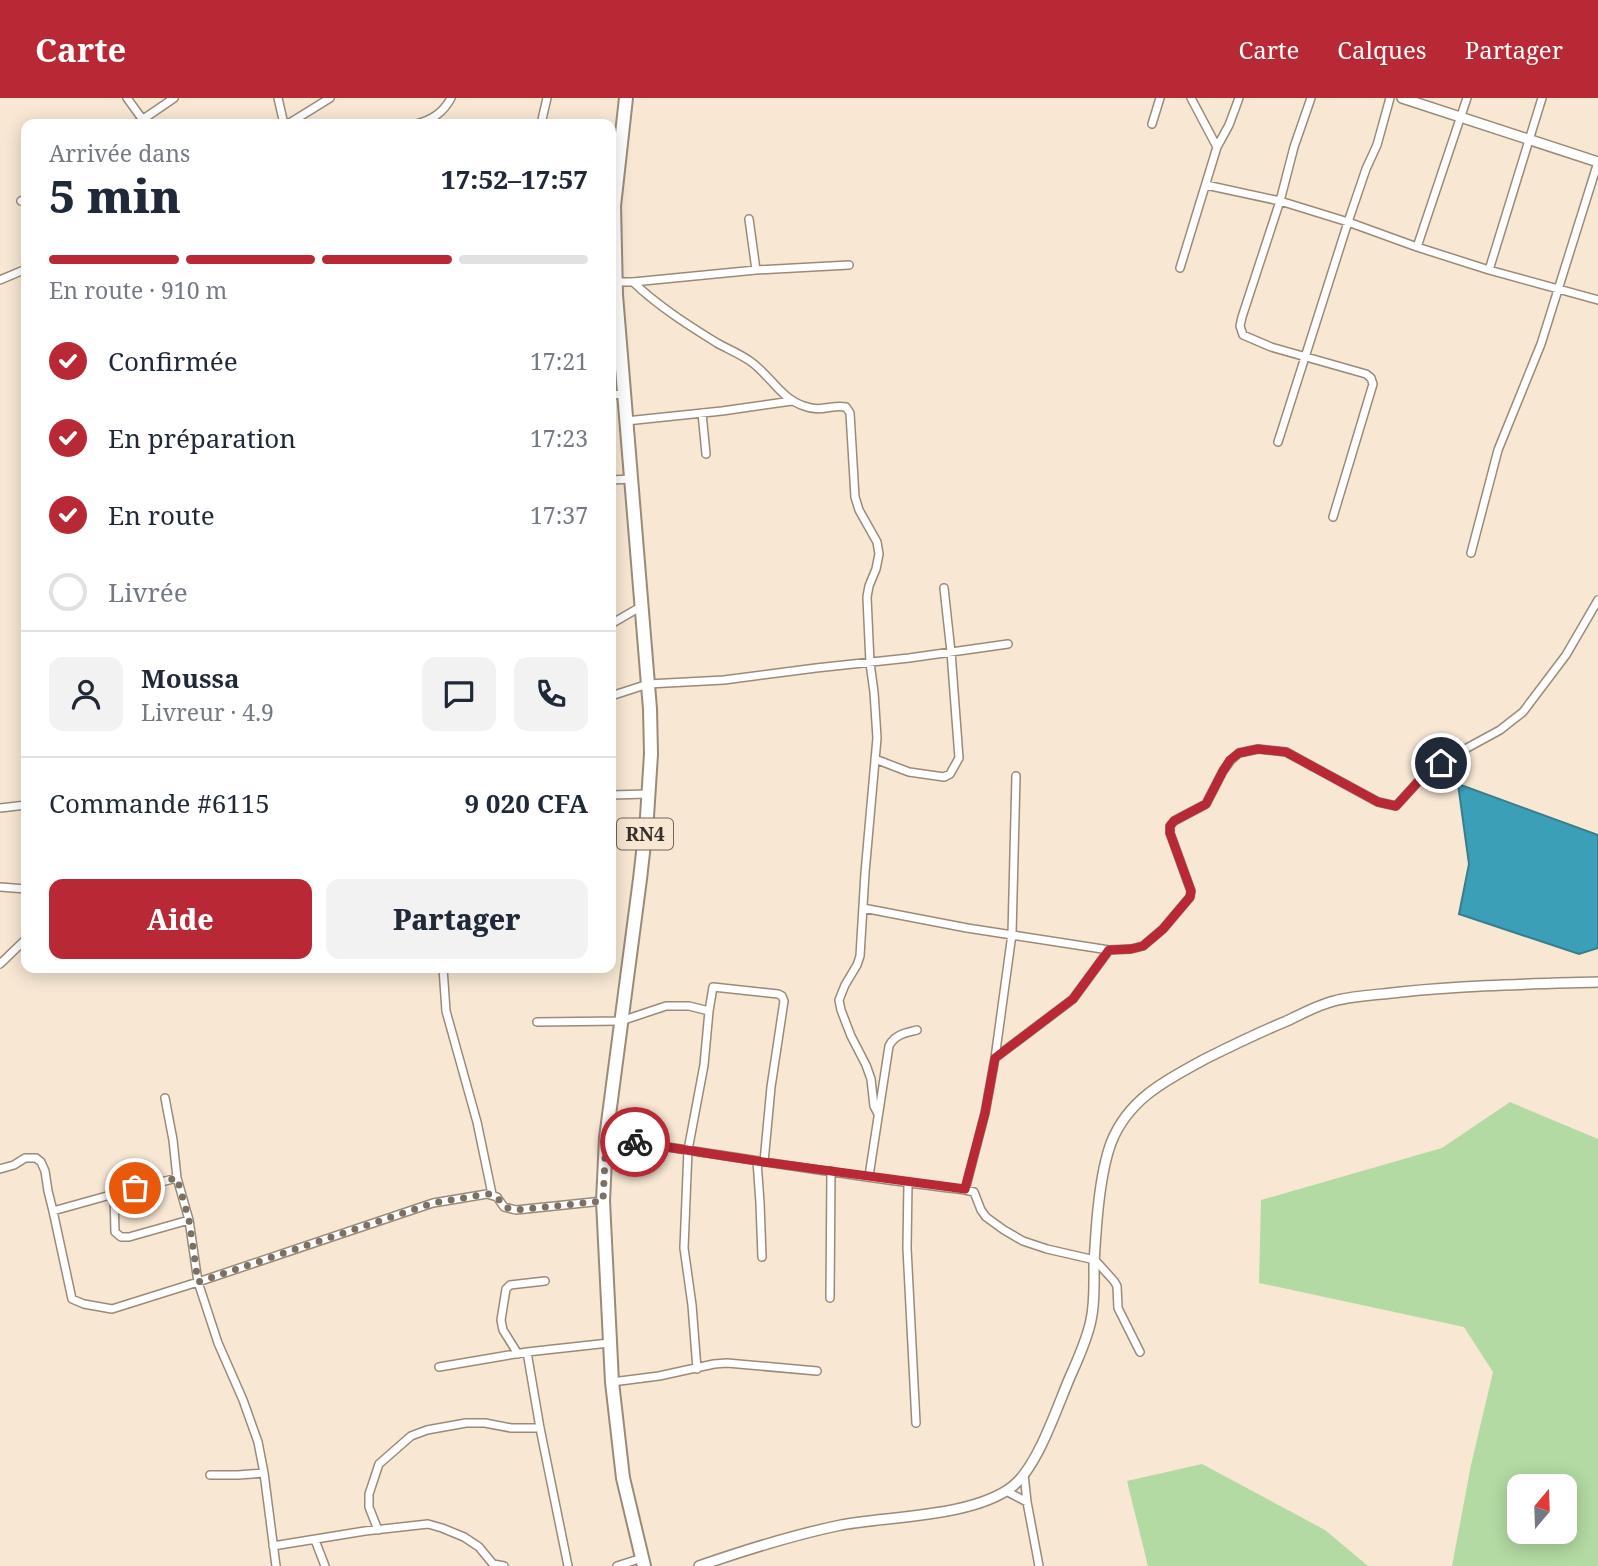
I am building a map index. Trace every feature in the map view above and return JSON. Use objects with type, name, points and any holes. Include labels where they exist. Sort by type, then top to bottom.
[{"type":"highway","name":"RN4","points":[[616,181],[626,98]]},
{"type":"highway","name":"RN4","points":[[616,370],[617,395],[626,421],[632,479],[651,754],[640,879],[606,1138],[603,1201],[612,1382],[623,1478],[643,1562]]},
{"type":"street","points":[[127,98],[138,119]]},
{"type":"street","points":[[143,119],[174,98]]},
{"type":"street","points":[[278,98],[284,119]]},
{"type":"street","points":[[294,119],[330,98]]},
{"type":"street","points":[[430,119],[446,108],[451,98]]},
{"type":"street","points":[[542,119],[547,98]]},
{"type":"street","points":[[1152,124],[1160,98]]},
{"type":"street","points":[[1191,98],[1217,147]]},
{"type":"street","points":[[1180,268],[1217,147],[1239,98]]},
{"type":"street","points":[[1311,98],[1240,327],[1243,335],[1271,347],[1366,374],[1371,378],[1373,384],[1333,517]]},
{"type":"street","points":[[1278,442],[1348,222],[1377,145],[1390,98]]},
{"type":"street","points":[[1402,98],[1598,162],[1541,344],[1498,450],[1471,553]]},
{"type":"street","points":[[1417,247],[1466,98]]},
{"type":"street","points":[[1489,270],[1542,98]]},
{"type":"street","points":[[1206,185],[1280,201],[1489,270],[1598,300]]},
{"type":"street","points":[[749,219],[756,270]]},
{"type":"street","points":[[616,282],[849,265]]},
{"type":"street","points":[[0,280],[21,271]]},
{"type":"street","points":[[634,282],[696,330],[750,361],[792,401],[813,409],[827,409],[839,405],[846,407],[850,413],[855,497],[859,510],[877,542],[879,554],[867,597],[876,726],[860,956],[839,1000],[851,1036],[871,1079],[874,1106],[878,1114]]},
{"type":"street","points":[[626,421],[792,401]]},
{"type":"street","points":[[702,413],[706,454]]},
{"type":"street","points":[[616,480],[632,479]]},
{"type":"street","points":[[875,759],[909,772],[944,778],[950,774],[959,758],[944,588]]},
{"type":"street","points":[[863,908],[954,926],[1109,950],[1143,946],[1188,902],[1191,891],[1170,833],[1170,826],[1174,821],[1206,804],[1230,760],[1239,753],[1258,749],[1286,752],[1378,802],[1396,806],[1426,773],[1500,730],[1523,712],[1566,655],[1598,600]]},
{"type":"street","points":[[616,621],[642,606]]},
{"type":"street","points":[[616,694],[648,684],[724,680],[1008,644]]},
{"type":"street","points":[[965,1189],[985,1113],[1013,934],[1016,776]]},
{"type":"street","points":[[616,795],[648,794]]},
{"type":"street","points":[[0,808],[21,806]]},
{"type":"street","points":[[0,887],[21,889]]},
{"type":"street","points":[[0,964],[21,944]]},
{"type":"street","points":[[995,1058],[1073,999],[1109,950]]},
{"type":"street","points":[[443,973],[446,1011],[477,1122],[492,1194]]},
{"type":"street","points":[[699,1566],[819,1530],[972,1505],[1006,1491],[1018,1481],[1042,1441],[1086,1337],[1093,1309],[1102,1183],[1111,1144],[1128,1112],[1165,1080],[1331,1001],[1448,987],[1598,982]]},
{"type":"street","points":[[697,1369],[684,1248],[688,1150],[704,1065],[713,987],[778,994],[785,1001],[760,1162],[762,1257]]},
{"type":"street","points":[[537,1022],[621,1021],[666,1006],[689,1006],[709,1011]]},
{"type":"street","points":[[869,1176],[889,1046],[895,1037],[918,1030]]},
{"type":"street","points":[[165,1098],[177,1178],[189,1220],[198,1282],[218,1343],[254,1432],[264,1473],[276,1566]]},
{"type":"street","points":[[606,1138],[974,1192],[986,1217],[1023,1241],[1095,1260],[1117,1286],[1118,1308],[1140,1352]]},
{"type":"street","points":[[0,1169],[15,1165],[24,1158],[41,1161],[72,1299],[78,1303],[112,1309],[433,1203],[492,1194],[504,1207],[516,1210],[603,1201]]},
{"type":"street","points":[[830,1298],[831,1171]]},
{"type":"street","points":[[53,1211],[177,1178]]},
{"type":"street","points":[[908,1182],[907,1248],[916,1423]]},
{"type":"street","points":[[114,1194],[115,1232],[121,1237],[189,1220]]},
{"type":"street","points":[[518,1354],[503,1330],[501,1320],[506,1289],[510,1285],[545,1281]]},
{"type":"street","points":[[439,1367],[527,1352],[609,1343]]},
{"type":"street","points":[[527,1352],[568,1566]]},
{"type":"street","points":[[612,1382],[727,1363],[817,1371]]},
{"type":"street","points":[[378,1530],[369,1507],[369,1494],[379,1464],[411,1436],[427,1430],[466,1423],[540,1428]]},
{"type":"street","points":[[210,1475],[264,1473]]},
{"type":"street","points":[[1024,1474],[1039,1566]]},
{"type":"street","points":[[1006,1491],[1027,1502]]},
{"type":"street","points":[[273,1546],[422,1524],[464,1537],[479,1547],[493,1564],[504,1566]]},
{"type":"street","points":[[315,1540],[325,1566]]},
{"type":"street","points":[[617,1566],[643,1562]]},
{"type":"green space","points":[[1510,1102],[1598,1139],[1598,1566],[1452,1566],[1471,1465],[1493,1372],[1464,1327],[1259,1283],[1261,1200],[1442,1148]]},
{"type":"green space","points":[[1202,1464],[1325,1530],[1368,1566],[1148,1566],[1127,1481]]},
{"type":"water","points":[[1458,784],[1598,835],[1598,948],[1579,954],[1459,914],[1469,864]]},
{"type":"way so far","points":[[135,1188],[177,1178],[189,1220],[198,1282],[433,1203],[487,1194],[497,1197],[504,1207],[510,1210],[603,1201],[606,1138],[635,1142]]},
{"type":"route","points":[[635,1142],[965,1189],[985,1113],[995,1058],[1073,999],[1109,950],[1143,946],[1188,902],[1191,891],[1170,833],[1170,826],[1174,821],[1206,804],[1230,760],[1239,753],[1258,749],[1286,752],[1378,802],[1396,806],[1426,773],[1441,763]]}]
